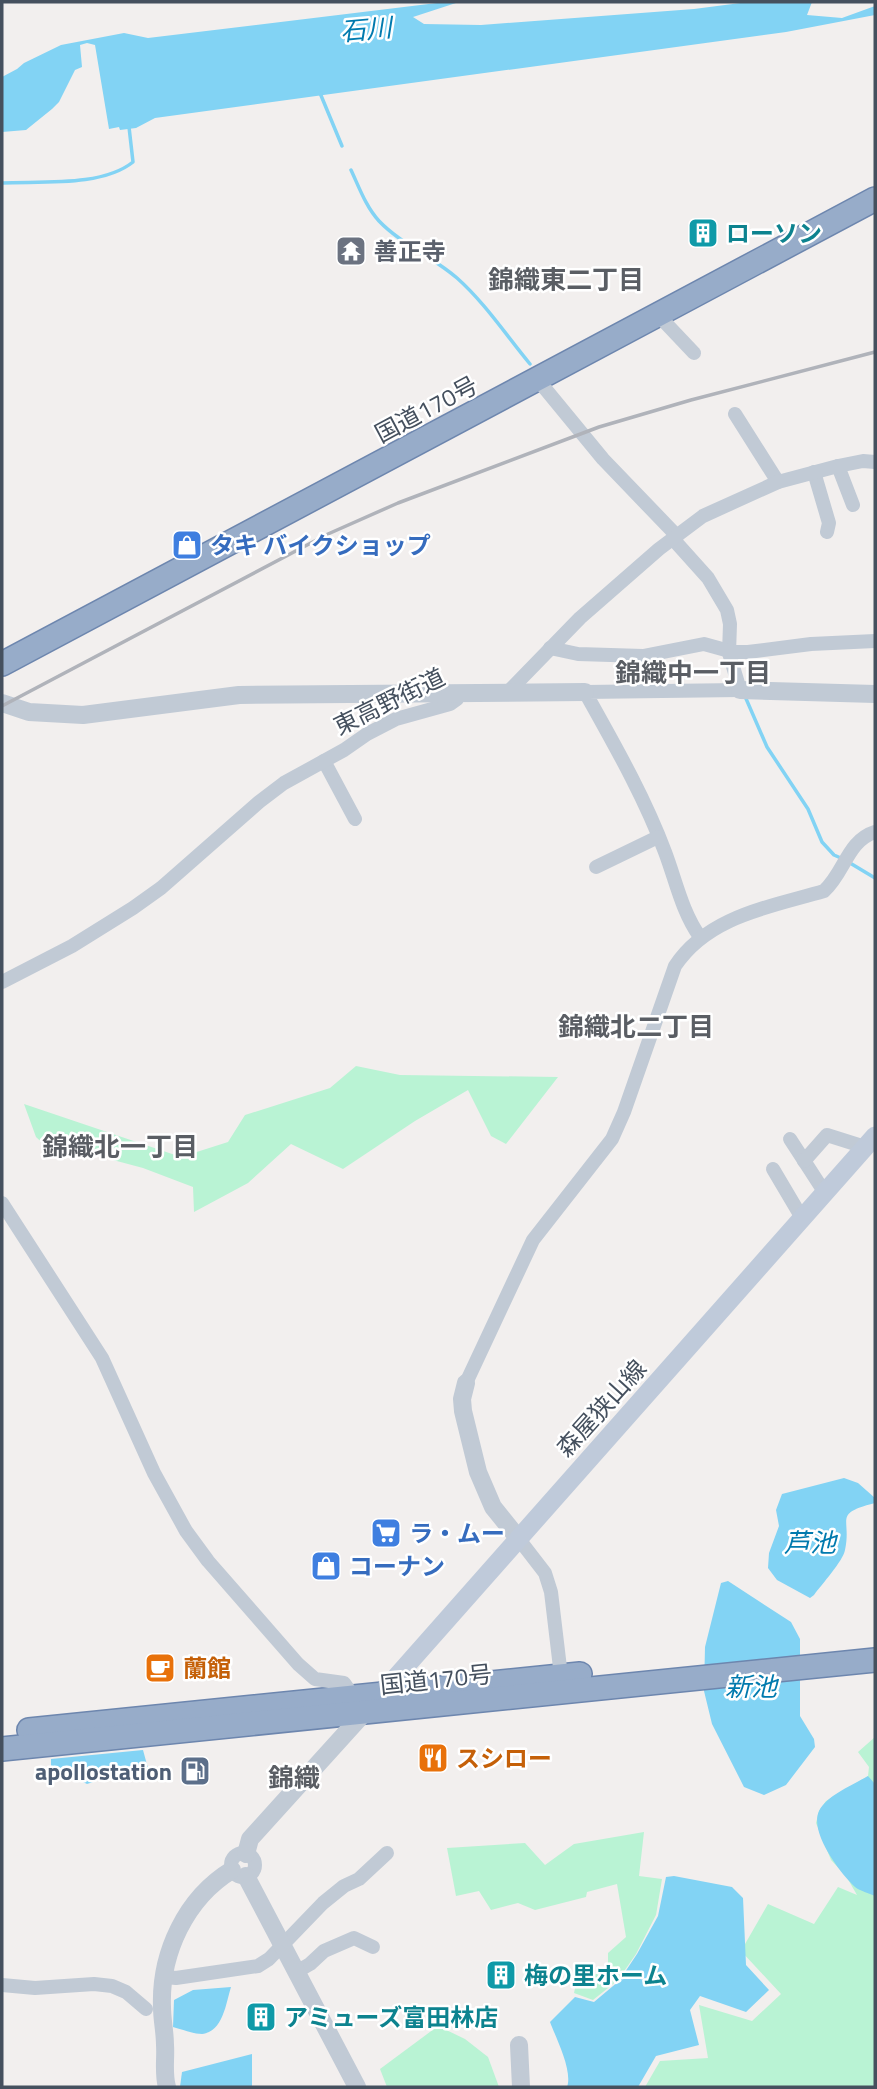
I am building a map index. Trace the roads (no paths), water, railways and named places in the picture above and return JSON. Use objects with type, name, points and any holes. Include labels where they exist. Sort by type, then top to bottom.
[{"type":"highway","name":"国道170号","points":[[2,664],[875,199]]},
{"type":"highway","name":"国道170号","points":[[808,1660],[875,1645]]},
{"type":"highway","name":"国道170号","points":[[2,1749],[359,1705],[697,1670],[808,1660],[875,1660]]},
{"type":"highway","name":"国道170号","points":[[2,1733],[359,1705],[381,1694],[561,1676],[697,1670]]},
{"type":"main road","name":"森屋狭山線","points":[[381,1694],[870,1141]]},
{"type":"street","points":[[658,315],[694,353]]},
{"type":"street","points":[[538,380],[603,459],[675,537],[723,600],[730,624],[729,651],[740,691]]},
{"type":"street","points":[[735,414],[778,482]]},
{"type":"street","points":[[508,692],[580,618],[703,516],[778,482],[838,466],[863,461],[875,462]]},
{"type":"street","points":[[838,466],[853,505]]},
{"type":"street","points":[[814,472],[829,523],[827,532]]},
{"type":"street","points":[[551,648],[578,654],[643,656],[704,644],[729,651],[748,652],[811,644],[875,641]]},
{"type":"street","points":[[700,937],[676,890],[658,837],[624,762],[585,691],[875,694]]},
{"type":"street","name":"東高野街道","points":[[2,982],[72,946],[133,908],[161,888],[284,783],[396,719],[450,704],[457,699],[460,692],[585,691]]},
{"type":"street","points":[[2,703],[29,712],[83,715],[239,695],[460,692]]},
{"type":"street","points":[[324,761],[355,819]]},
{"type":"street","points":[[561,1676],[551,1592],[545,1573],[493,1507],[482,1484],[464,1419],[462,1399],[466,1382],[533,1240],[612,1139],[675,966],[684,952],[718,925],[824,891],[856,842],[875,832]]},
{"type":"street","points":[[596,867],[658,837]]},
{"type":"street","points":[[804,1161],[827,1135],[870,1141]]},
{"type":"street","points":[[790,1139],[825,1193]]},
{"type":"street","points":[[773,1169],[802,1218]]},
{"type":"street","points":[[2,1203],[102,1358],[154,1473],[198,1548],[298,1664],[315,1679],[344,1683],[359,1705],[250,1839],[246,1854],[233,1858],[357,2087]]},
{"type":"street","points":[[165,1977],[251,1969],[269,1959],[323,1903],[344,1886],[359,1879],[387,1853]]},
{"type":"street","points":[[167,2087],[164,2077],[162,2005],[167,1961],[177,1930],[216,1880],[239,1873]]},
{"type":"street","points":[[296,1972],[324,1951],[354,1938],[373,1947]]},
{"type":"street","points":[[2,1984],[35,1988],[94,1984],[112,1986],[126,1992],[164,2025]]},
{"type":"street","points":[[519,2045],[521,2087]]},
{"type":"water","name":"石川","points":[[459,2],[413,17],[424,24],[481,25],[694,9],[748,2],[812,2],[807,15],[842,18],[875,6],[875,15],[786,32],[155,118],[136,128],[120,130],[119,127],[109,129],[95,45],[87,43],[80,45],[82,67],[75,70],[59,102],[26,130],[2,132],[2,77],[61,45],[124,33],[148,38]]},
{"type":"water","name":"芦池","points":[[844,1478],[858,1483],[875,1498],[875,1503],[848,1514],[843,1555],[810,1598],[777,1580],[768,1568],[769,1553],[779,1526],[776,1510],[782,1494]]},
{"type":"water","name":"新池","points":[[728,1581],[791,1622],[800,1639],[800,1716],[814,1739],[815,1747],[786,1785],[764,1795],[744,1787],[712,1724],[704,1691],[705,1647],[721,1583]]},
{"type":"water","points":[[143,1750],[149,1772],[136,1768],[87,1784],[51,1766],[51,1759]]},
{"type":"water","points":[[868,1776],[875,1784],[875,1896],[859,1890],[842,1872],[822,1841],[817,1820],[819,1811],[828,1800]]},
{"type":"water","points":[[674,1876],[732,1887],[743,1898],[746,1965],[769,1990],[746,2012],[700,1996],[690,2010],[699,2045],[656,2056],[638,2087],[567,2087],[566,2064],[550,2022],[575,1997],[594,2002],[619,1981],[658,1916],[666,1877]]},
{"type":"water","points":[[231,1987],[223,2016],[215,2028],[198,2034],[173,2027],[174,2000],[193,1990]]},
{"type":"water","points":[[252,2054],[252,2087],[180,2087],[182,2072]]},
{"type":"waterway","points":[[320,93],[342,146]]},
{"type":"waterway","points":[[2,183],[70,181],[105,176],[120,170],[133,162],[129,127]]},
{"type":"waterway","points":[[351,170],[379,221],[397,237],[457,278],[530,364]]},
{"type":"waterway","points":[[744,694],[767,747],[808,809],[822,842],[834,855],[843,859]]},
{"type":"waterway","points":[[850,863],[875,878]]},
{"type":"railway","points":[[2,706],[328,534],[398,503],[599,427],[875,352]]},
{"type":"place","name":"ローソン","points":[[703,233]]},
{"type":"place","name":"善正寺","points":[[351,251]]},
{"type":"place","name":"タキ バイクショップ","points":[[187,545]]},
{"type":"place","name":"ラ・ムー","points":[[386,1533]]},
{"type":"place","name":"コーナン","points":[[326,1566]]},
{"type":"place","name":"蘭館","points":[[160,1668]]},
{"type":"place","name":"スシロー","points":[[433,1758]]},
{"type":"place","name":"apollostation","points":[[195,1771]]},
{"type":"place","name":"梅の里ホーム","points":[[501,1975]]},
{"type":"place","name":"アミューズ富田林店","points":[[261,2017]]},
{"type":"district","name":"錦織東二丁目","points":[[566,279]]},
{"type":"district","name":"錦織中一丁目","points":[[693,672]]},
{"type":"district","name":"錦織北二丁目","points":[[636,1026]]},
{"type":"district","name":"錦織北一丁目","points":[[120,1146]]},
{"type":"district","name":"錦織","points":[[294,1777]]}]
